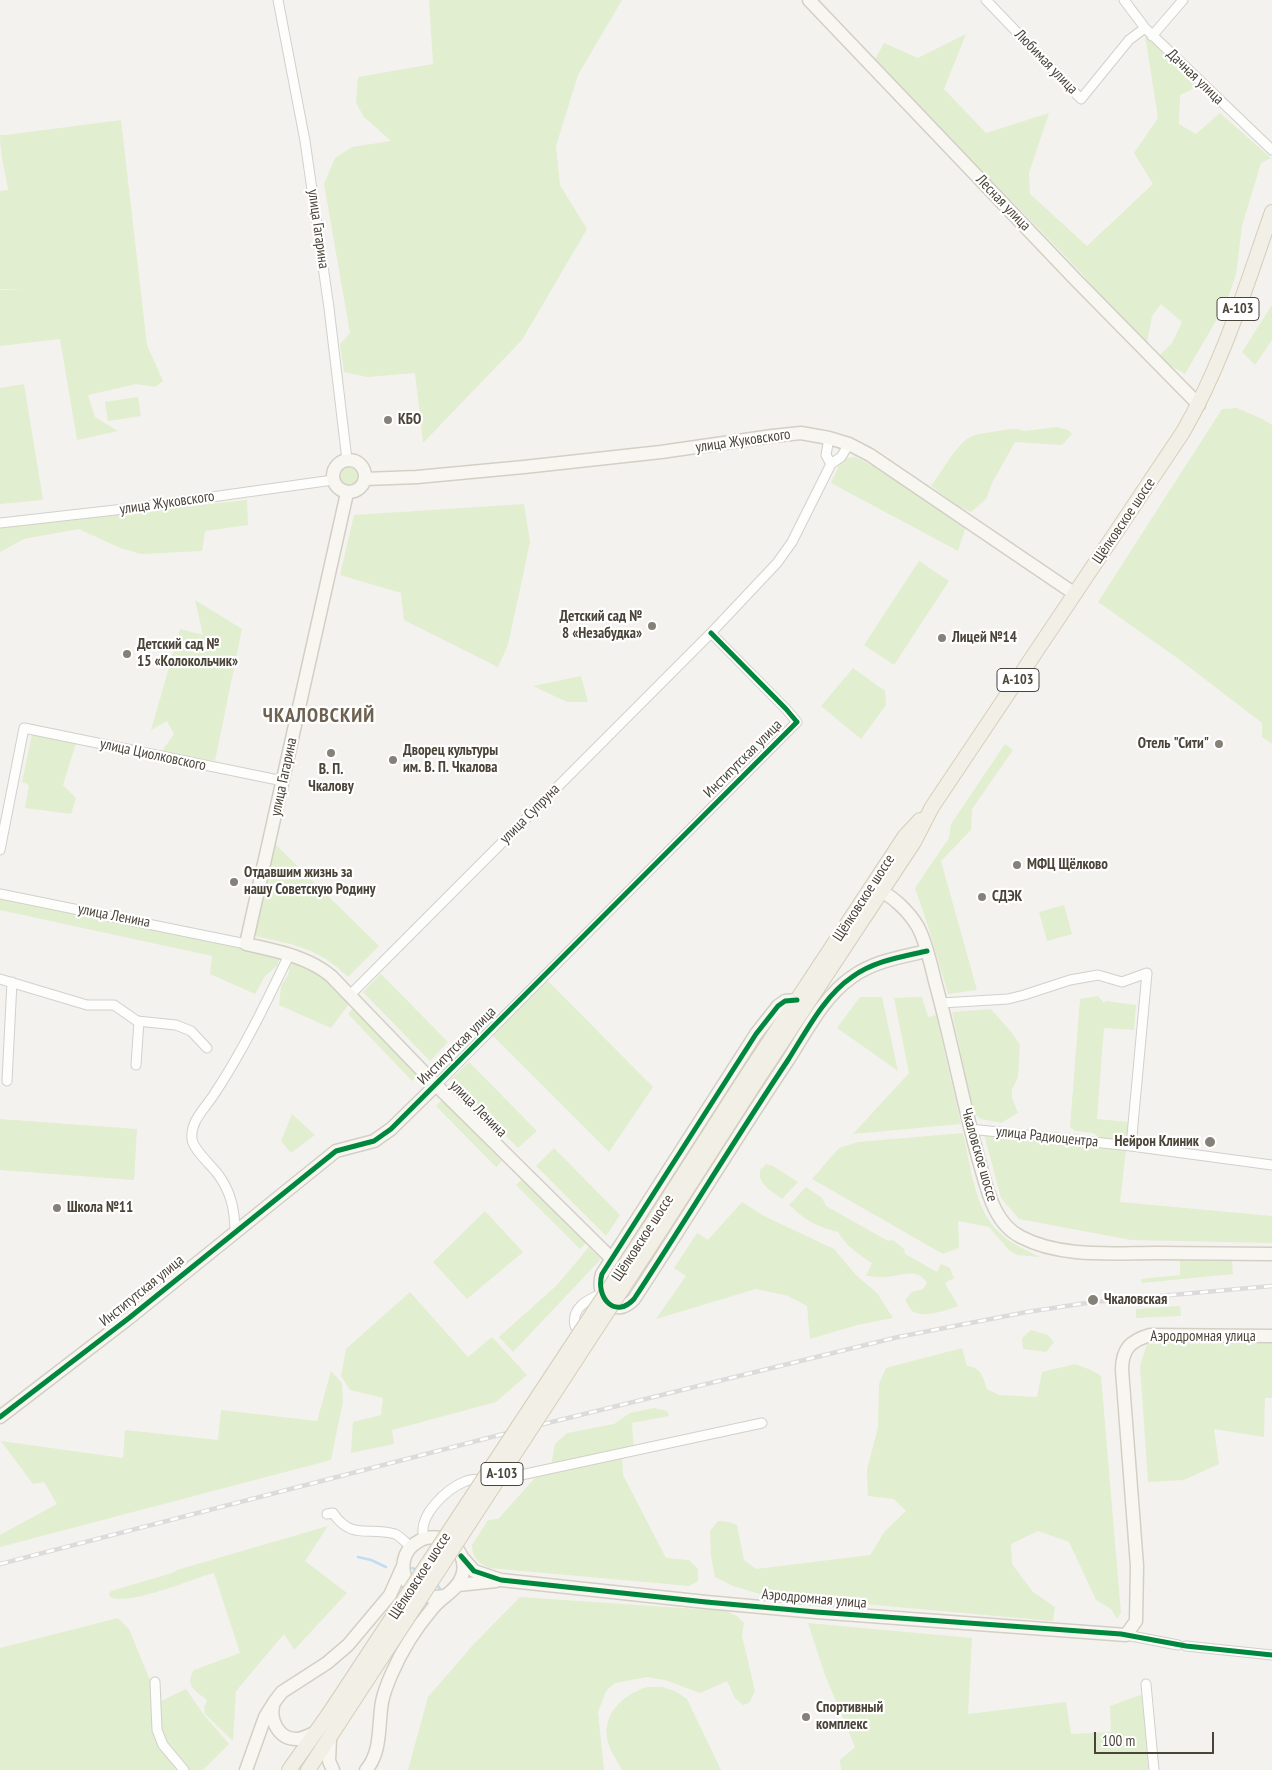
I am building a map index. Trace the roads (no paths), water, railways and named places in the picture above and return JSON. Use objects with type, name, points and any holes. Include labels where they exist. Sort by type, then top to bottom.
[{"type":"main road","name":"Щёлковское шоссе","points":[[289,1770],[316,1732],[333,1719],[659,1222],[867,913],[875,891],[896,869],[914,842],[932,807],[1183,432],[1198,405],[1228,337],[1272,212]]},
{"type":"main road","name":"Щёлковское шоссе","points":[[659,1222],[797,1000],[875,891],[905,836],[932,807]]},
{"type":"main road","name":"Щёлковское шоссе","points":[[308,1770],[330,1738],[333,1719]]},
{"type":"street","name":"улица Гагарина","points":[[278,0],[305,141],[329,308],[347,460]]},
{"type":"street","name":"Лесная улица","points":[[809,0],[1069,273],[1198,405]]},
{"type":"street","name":"Любимая улица","points":[[986,0],[1081,99],[1129,40],[1145,28]]},
{"type":"street","name":"Дачная улица","points":[[1124,0],[1152,36],[1272,150]]},
{"type":"street","points":[[1152,36],[1182,0]]},
{"type":"street","name":"улица Жуковского","points":[[365,479],[417,477],[524,467],[662,452],[801,433],[849,444],[870,455],[1076,594]]},
{"type":"street","points":[[829,438],[826,455],[831,464]]},
{"type":"street","points":[[711,633],[777,563],[792,542],[831,464],[841,457],[849,444]]},
{"type":"street","points":[[352,460],[364,469],[365,479],[361,488],[357,491],[347,492],[338,488],[333,480],[334,469],[342,461],[352,460]]},
{"type":"street","name":"улица Жуковского","points":[[0,523],[133,508],[333,480]]},
{"type":"street","name":"улица Гагарина","points":[[246,944],[347,492]]},
{"type":"street","name":"улица Супруна","points":[[350,995],[711,633]]},
{"type":"street","name":"Институтская улица","points":[[0,1417],[81,1356],[336,1151],[374,1141],[391,1129],[797,722],[711,633]]},
{"type":"street","name":"улица Циолковского","points":[[0,850],[24,728],[283,781]]},
{"type":"street","points":[[896,869],[893,893],[902,907]]},
{"type":"street","name":"Чкаловское шоссе","points":[[875,891],[902,907],[920,931],[941,1003],[970,1129],[994,1208],[1002,1221],[1019,1236],[1029,1241],[1066,1250],[1102,1253],[1272,1254]]},
{"type":"street","name":"улица Ленина","points":[[0,894],[246,944],[289,955],[319,966],[612,1259]]},
{"type":"street","points":[[867,913],[877,905],[902,907]]},
{"type":"street","points":[[909,955],[920,940],[920,931]]},
{"type":"street","points":[[797,1000],[786,1001],[778,1006],[756,1034],[602,1274],[600,1282],[602,1294],[608,1302],[620,1307],[626,1306],[634,1299],[762,1098],[819,1013],[837,990],[849,978],[880,962],[926,951]]},
{"type":"street","points":[[235,1233],[231,1196],[218,1174],[192,1142],[192,1131],[202,1110],[213,1096],[251,1035],[289,955]]},
{"type":"street","points":[[909,955],[919,960],[941,1003],[1008,999],[1024,996],[1070,980],[1098,975],[1122,982],[1147,973],[1131,1146]]},
{"type":"street","points":[[0,978],[87,1005],[114,1005],[139,1021],[176,1025],[191,1031],[207,1048]]},
{"type":"street","points":[[7,1080],[12,982]]},
{"type":"street","points":[[136,1065],[139,1021]]},
{"type":"street","name":"улица Радиоцентра","points":[[970,1129],[1131,1146],[1272,1165]]},
{"type":"street","points":[[574,1326],[574,1316],[577,1310],[589,1300],[602,1294]]},
{"type":"street","name":"Аэродромная улица","points":[[501,1580],[798,1610],[1126,1635],[1136,1621],[1137,1566],[1122,1370],[1122,1359],[1125,1351],[1131,1343],[1150,1335],[1272,1336]]},
{"type":"street","points":[[424,1538],[422,1526],[436,1502],[452,1488],[467,1481],[521,1474],[762,1423]]},
{"type":"street","points":[[327,1514],[333,1512],[345,1526],[356,1530],[395,1534],[411,1547]]},
{"type":"street","points":[[246,1770],[265,1717],[275,1701],[282,1692],[327,1663],[348,1645],[390,1595],[403,1566],[406,1554],[411,1547],[424,1538],[435,1537],[446,1540],[455,1546],[474,1571],[501,1580]]},
{"type":"street","points":[[366,1770],[376,1754],[382,1700],[386,1685],[419,1625],[444,1596],[458,1585],[464,1567],[462,1556]]},
{"type":"street","points":[[403,1566],[405,1578],[416,1592],[422,1605],[419,1625]]},
{"type":"street","points":[[458,1585],[501,1580]]},
{"type":"street","points":[[390,1595],[401,1590],[416,1592],[432,1598],[444,1596]]},
{"type":"street","points":[[1126,1635],[1182,1646],[1272,1655]]},
{"type":"street","points":[[155,1682],[157,1730],[164,1745],[184,1770]]},
{"type":"street","points":[[1146,1684],[1154,1770]]},
{"type":"street","points":[[275,1701],[272,1720],[278,1730],[287,1737],[297,1739],[316,1732]]},
{"type":"street","points":[[330,1738],[329,1761],[333,1770]]},
{"type":"waterway","points":[[358,1557],[371,1560],[386,1567]]},
{"type":"waterway","points":[[412,1568],[418,1570]]},
{"type":"waterway","points":[[436,1583],[442,1592]]},
{"type":"railway","points":[[0,1564],[515,1431],[898,1337],[1027,1312],[1093,1302],[1272,1286]]},
{"type":"place","name":"КБО","points":[[388,420]]},
{"type":"place","name":"Детский сад № 8 «Незабудка»","points":[[652,626]]},
{"type":"place","name":"Лицей №14","points":[[942,638]]},
{"type":"place","name":"Детский сад № 15 «Колокольчик»","points":[[127,654]]},
{"type":"place","name":"Отель \"Сити\"","points":[[1219,744]]},
{"type":"place","name":"В. П. Чкалову","points":[[331,753]]},
{"type":"place","name":"Дворец культуры им. В. П. Чкалова","points":[[393,760]]},
{"type":"place","name":"МФЦ Щёлково","points":[[1017,865]]},
{"type":"place","name":"Отдавшим жизнь за нашу Советскую Родину","points":[[234,882]]},
{"type":"place","name":"СДЭК","points":[[982,897]]},
{"type":"place","name":"Нейрон Клиник","points":[[1210,1142]]},
{"type":"place","name":"Школа №11","points":[[57,1208]]},
{"type":"place","name":"Чкаловская","points":[[1093,1300]]},
{"type":"place","name":"Спортивный комплекс","points":[[806,1717]]},
{"type":"district","name":"ЧКАЛОВСКИЙ","points":[[319,716]]}]
